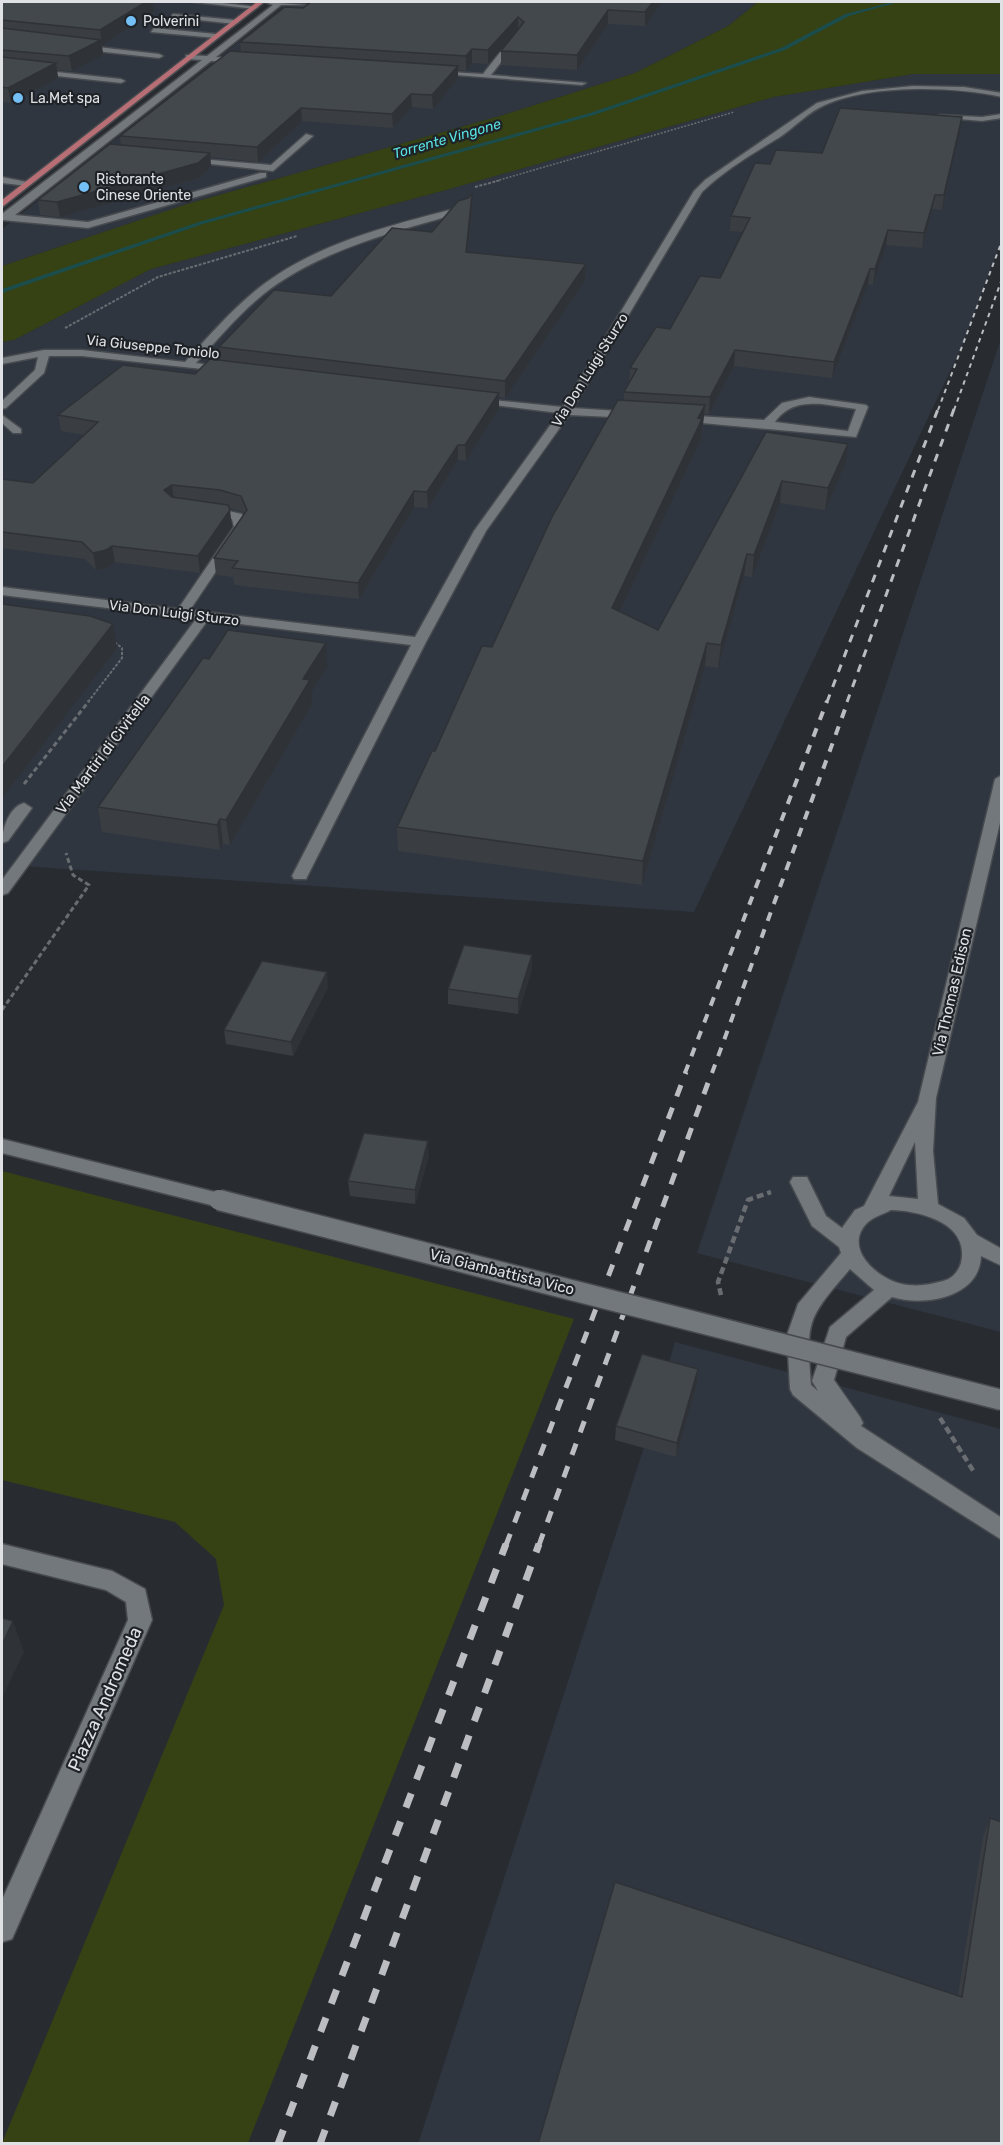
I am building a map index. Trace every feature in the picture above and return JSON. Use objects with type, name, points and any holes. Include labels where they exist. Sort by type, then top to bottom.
[{"type":"main road","points":[[2,204],[259,3]]},
{"type":"street","points":[[196,2],[280,2],[303,5]]},
{"type":"street","points":[[4,218],[280,2]]},
{"type":"street","points":[[173,16],[235,22]]},
{"type":"street","points":[[154,30],[216,36]]},
{"type":"street","points":[[485,77],[518,36]]},
{"type":"street","points":[[70,47],[156,57]]},
{"type":"street","points":[[189,57],[255,62]]},
{"type":"street","points":[[2,68],[121,81]]},
{"type":"street","points":[[428,73],[582,83]]},
{"type":"street","name":"Via Don Luigi Sturzo","points":[[300,876],[419,642],[480,531],[566,411],[698,191],[714,175],[790,126],[810,108],[828,100],[869,93],[957,87],[1002,95]]},
{"type":"street","name":"Via Don Luigi Sturzo","points":[[790,126],[825,114]]},
{"type":"street","points":[[934,117],[982,119],[1002,116]]},
{"type":"street","points":[[179,160],[273,168],[309,136]]},
{"type":"street","points":[[69,151],[108,153]]},
{"type":"street","points":[[4,218],[88,225],[263,175]]},
{"type":"street","points":[[2,180],[28,183]]},
{"type":"street","points":[[187,366],[265,288],[307,261],[357,240],[465,209]]},
{"type":"street","points":[[2,406],[40,371],[44,353]]},
{"type":"street","name":"Via Giuseppe Toniolo","points":[[2,361],[44,353],[82,353],[242,372]]},
{"type":"street","points":[[461,398],[566,411],[649,416]]},
{"type":"street","points":[[672,418],[767,424],[852,435],[862,406],[801,399],[774,411],[767,424]]},
{"type":"street","points":[[2,418],[17,431]]},
{"type":"street","points":[[181,614],[240,526],[238,517],[193,509]]},
{"type":"street","name":"Via Don Luigi Sturzo","points":[[4,595],[419,642]]},
{"type":"street","name":"Via Martiri di Civitella","points":[[5,881],[204,617]]},
{"type":"street","name":"Via Thomas Edison","points":[[928,1207],[924,1151],[927,1098],[1002,779]]},
{"type":"street","points":[[2,838],[24,808]]},
{"type":"street","points":[[873,1208],[927,1098]]},
{"type":"street","name":"Via Giambattista Vico","points":[[2,1146],[1002,1400]]},
{"type":"street","points":[[800,1182],[819,1221],[848,1249],[860,1271],[888,1289],[919,1295],[940,1292],[957,1284],[969,1272],[972,1256],[969,1240]]},
{"type":"street","points":[[1002,1259],[969,1240],[945,1215],[928,1207],[908,1203],[889,1203],[873,1208],[854,1222],[848,1249],[807,1304],[797,1335],[801,1389],[865,1442],[1002,1530]]},
{"type":"street","points":[[865,1442],[823,1381],[837,1333],[851,1318],[888,1289]]},
{"type":"street","name":"Piazza Andromeda","points":[[2,1554],[112,1581],[137,1596],[140,1620],[2,1929]]},
{"type":"path","points":[[23,785],[122,658],[122,648],[105,638]]},
{"type":"path","points":[[2,1010],[89,885],[73,875],[67,862],[68,843]]},
{"type":"shaded area","points":[[2,2],[261,2],[2,204]]},
{"type":"shaded area","points":[[289,2],[758,2],[728,26],[635,73],[500,116],[187,204],[2,266],[2,229]]},
{"type":"shaded area","points":[[913,74],[1001,74],[1001,241],[962,346],[694,912],[23,866],[2,896],[2,342],[14,340],[151,269],[446,190],[774,97]]},
{"type":"shaded area","points":[[1001,339],[1001,1332],[697,1253]]},
{"type":"shaded area","points":[[675,1342],[1001,1429],[1001,2143],[418,2144],[647,1438]]},
{"type":"green space","points":[[758,2],[1001,2],[1001,74],[913,74],[774,97],[446,190],[151,269],[14,340],[2,342],[2,266],[187,204],[500,116],[635,73],[728,26]]},
{"type":"green space","points":[[2,1171],[574,1319],[248,2143],[2,2143],[224,1605],[216,1559],[175,1522],[2,1480]]},
{"type":"building","points":[[2,2],[146,2],[100,30],[2,20]]},
{"type":"building","points":[[311,2],[653,2],[645,12],[608,10],[577,55],[501,51],[524,22],[518,17],[488,50],[472,49],[466,56],[240,42],[285,7],[303,8]]},
{"type":"building","points":[[2,28],[101,40],[69,56],[2,50]]},
{"type":"building","points":[[230,51],[458,66],[432,95],[411,94],[392,114],[301,108],[257,147],[120,136]]},
{"type":"building","points":[[2,57],[56,63],[8,88],[2,87]]},
{"type":"building","points":[[840,108],[962,117],[944,195],[935,195],[924,233],[888,230],[875,269],[870,269],[834,362],[735,350],[710,397],[624,392],[637,369],[630,368],[656,327],[670,329],[700,276],[720,278],[750,218],[731,216],[755,163],[770,164],[776,150],[822,153]]},
{"type":"building","points":[[110,144],[210,153],[198,163],[57,202],[38,200]]},
{"type":"building","points":[[472,194],[466,252],[586,264],[505,381],[219,347],[274,290],[331,296],[392,228],[432,232],[458,201]]},
{"type":"building","points":[[210,359],[499,393],[465,445],[458,445],[427,492],[414,491],[358,583],[232,568],[238,561],[214,558],[247,510],[241,496],[220,490],[172,485],[164,490],[172,497],[228,505],[230,510],[198,556],[112,546],[93,553],[82,542],[2,532],[2,479],[33,483],[98,422],[58,415],[123,365],[195,374]]},
{"type":"building","points":[[618,400],[705,405],[698,418],[702,419],[612,608],[658,630],[766,432],[848,444],[828,488],[782,481],[754,555],[747,554],[721,645],[707,643],[643,861],[397,827],[432,751],[435,751],[482,646],[492,647],[552,517]]},
{"type":"building","points":[[2,604],[90,616],[113,624],[2,767]]},
{"type":"building","points":[[228,630],[326,643],[303,679],[310,680],[226,820],[220,819],[217,825],[98,807],[203,658],[209,659]]},
{"type":"building","points":[[464,945],[532,955],[518,999],[448,989]]},
{"type":"building","points":[[262,961],[327,972],[291,1042],[224,1030]]},
{"type":"building","points":[[364,1133],[428,1141],[415,1190],[348,1181]]},
{"type":"building","points":[[642,1354],[698,1369],[677,1443],[616,1426]]},
{"type":"building","points":[[2,1618],[13,1621],[2,1645]]},
{"type":"building","points":[[990,1818],[1002,1822],[1002,2144],[538,2144],[615,1882],[962,1997]]},
{"type":"waterway","name":"Torrente Vingone","points":[[2,291],[201,223],[592,114],[783,49],[847,15],[896,2]]},
{"type":"railway","points":[[938,410],[1002,241]]},
{"type":"railway","points":[[954,410],[1002,279]]},
{"type":"railway","points":[[827,702],[938,409]]},
{"type":"railway","points":[[847,702],[954,409]]},
{"type":"railway","points":[[685,1073],[827,701]]},
{"type":"railway","points":[[712,1073],[848,701]]},
{"type":"railway","points":[[506,1545],[686,1072]]},
{"type":"railway","points":[[539,1545],[712,1072]]},
{"type":"railway","points":[[278,2144],[506,1544]]},
{"type":"railway","points":[[320,2144],[539,1544]]},
{"type":"place","name":"Polverini","points":[[131,21]]},
{"type":"place","name":"La.Met spa","points":[[18,98]]},
{"type":"place","name":"Ristorante Cinese Oriente","points":[[84,187]]}]
